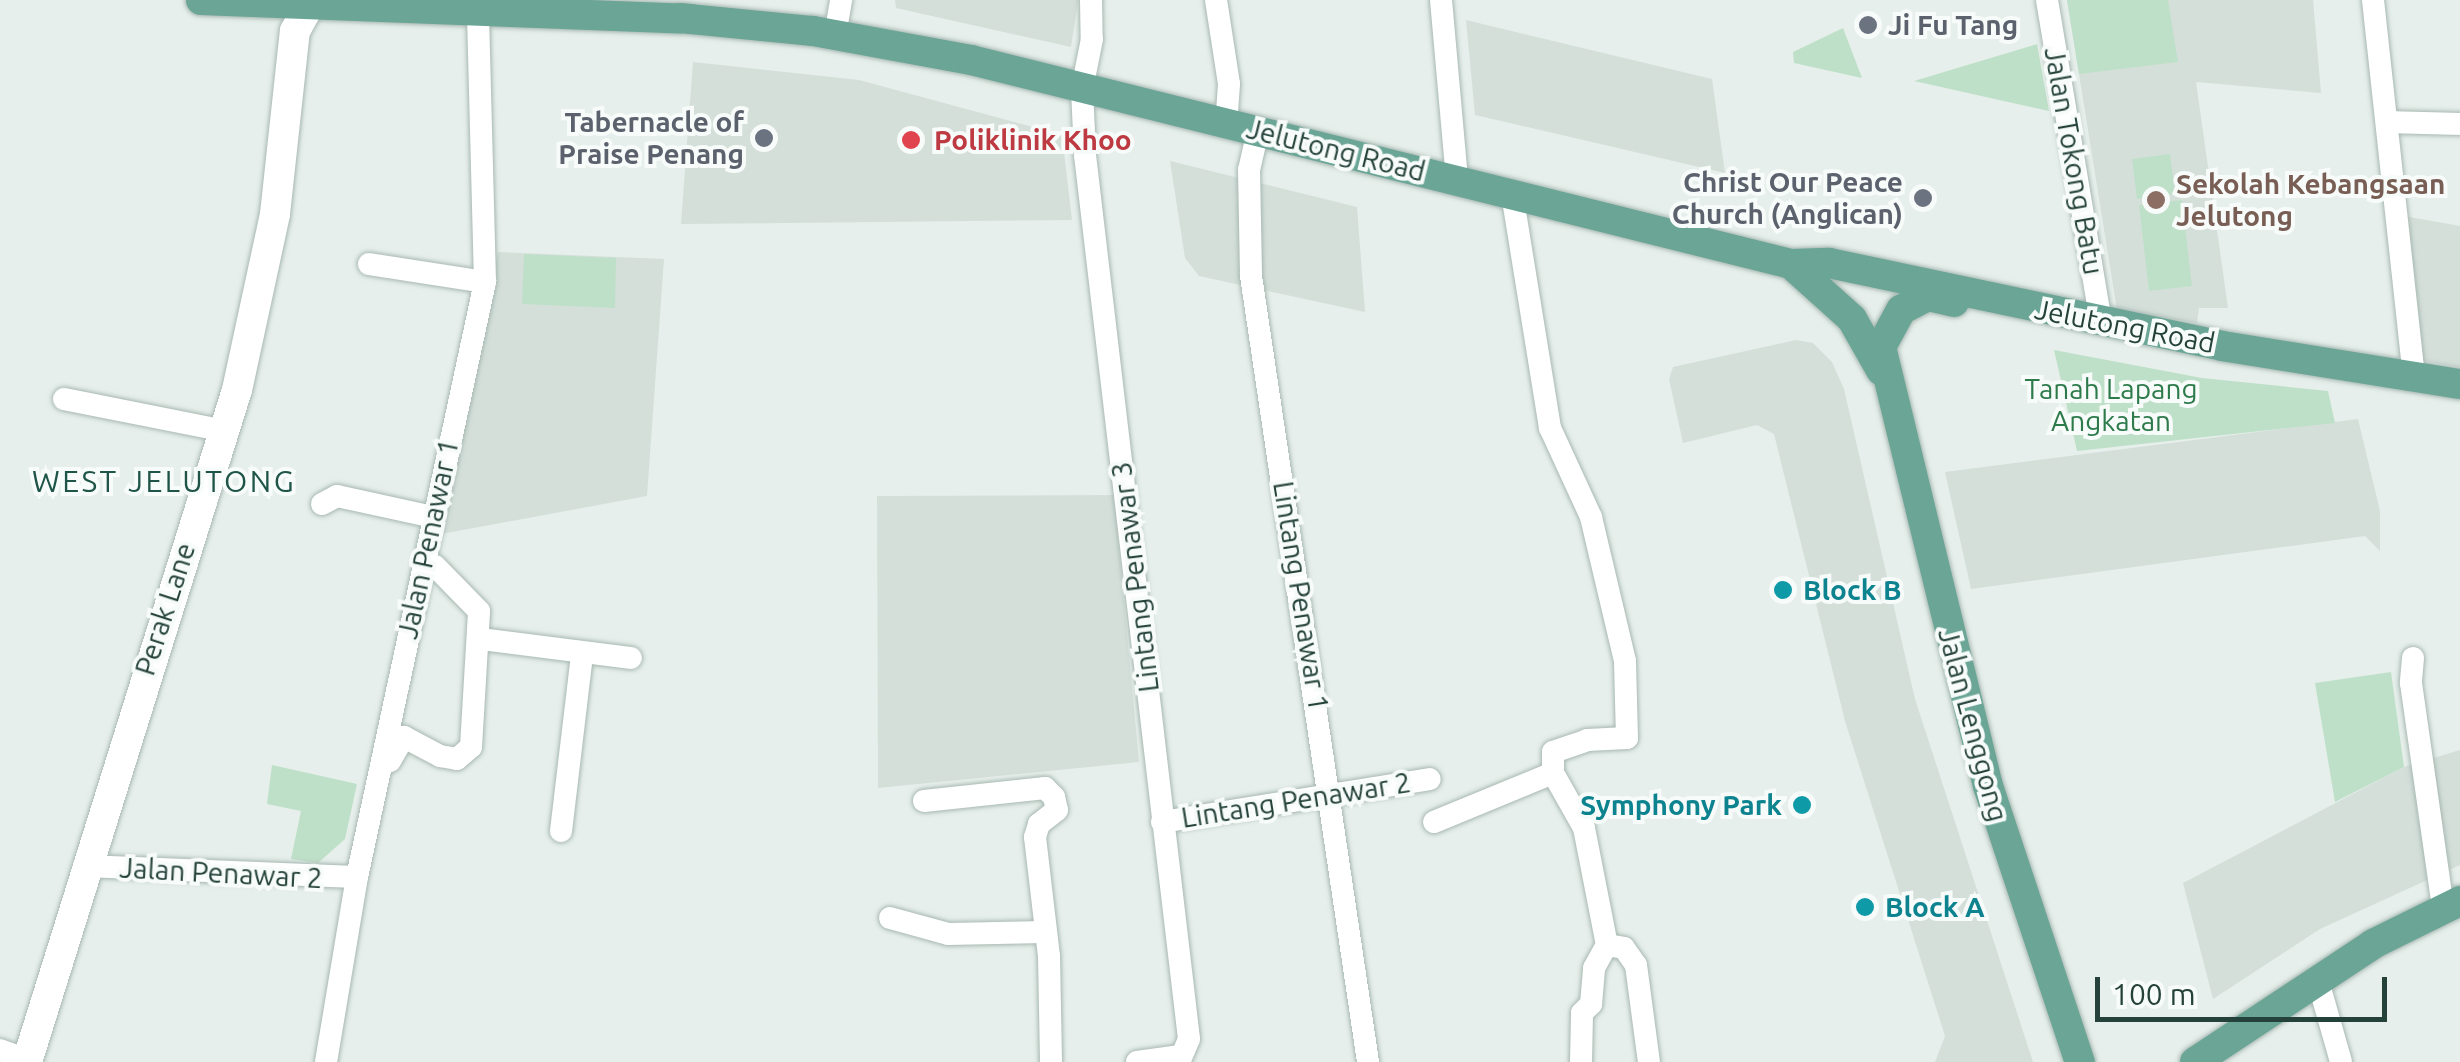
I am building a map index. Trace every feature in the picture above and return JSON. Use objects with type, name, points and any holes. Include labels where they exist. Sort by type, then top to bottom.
[{"type":"main road","name":"Jelutong Road","points":[[201,0],[296,9],[478,13],[680,9],[835,35],[1226,122],[1791,264],[1829,263],[2101,322],[2460,384]]},
{"type":"main road","name":"Jalan Lenggong","points":[[1791,264],[1852,318],[1888,381]]},
{"type":"main road","name":"Jalan Lenggong","points":[[2077,1059],[1988,786],[1881,347],[1886,329],[1901,310],[1928,296],[2236,358],[2249,350]]},
{"type":"main road","points":[[2195,1062],[2318,981],[2452,905]]},
{"type":"street","points":[[835,35],[841,0]]},
{"type":"street","name":"Lintang Penawar 3","points":[[1091,0],[1092,39],[1082,90],[1189,1039],[1179,1059]]},
{"type":"street","points":[[1216,0],[1229,84],[1226,122]]},
{"type":"street","points":[[1441,0],[1457,180]]},
{"type":"street","name":"Jalan Tokong Batu","points":[[2047,0],[2101,322]]},
{"type":"street","points":[[2373,0],[2414,376]]},
{"type":"street","name":"Perak Lane","points":[[18,1057],[226,431],[269,250],[296,9]]},
{"type":"street","name":"Jalan Penawar 1","points":[[326,1062],[357,877],[485,282],[478,13]]},
{"type":"street","points":[[2386,122],[2460,124]]},
{"type":"street","name":"Lintang Penawar 1","points":[[1258,130],[1250,170],[1251,276],[1368,1062]]},
{"type":"street","points":[[1512,194],[1550,428],[1591,516],[1624,661],[1628,738],[1587,740],[1552,752],[1553,773],[1584,828],[1607,945],[1594,968],[1591,1004],[1582,1012],[1581,1062]]},
{"type":"street","points":[[369,264],[485,282]]},
{"type":"street","points":[[64,398],[226,431]]},
{"type":"street","points":[[322,504],[337,496],[433,516]]},
{"type":"street","points":[[357,877],[368,866],[398,740],[457,758],[471,747],[481,638],[477,604],[435,566]]},
{"type":"street","points":[[481,638],[631,658]]},
{"type":"street","points":[[561,830],[582,654]]},
{"type":"street","points":[[2413,658],[2452,905]]},
{"type":"street","points":[[1434,822],[1553,773]]},
{"type":"street","name":"Lintang Penawar 2","points":[[1162,822],[1430,779]]},
{"type":"street","points":[[924,801],[1045,788],[1054,796],[1054,816],[1035,830],[1052,1062]]},
{"type":"street","name":"Jalan Penawar 2","points":[[84,866],[357,877]]},
{"type":"street","points":[[890,918],[948,934],[1045,932]]},
{"type":"street","points":[[1607,945],[1624,948],[1636,965],[1649,1062]]},
{"type":"street","points":[[2318,981],[2341,1062]]},
{"type":"street","points":[[1137,1062],[1179,1059]]},
{"type":"shaded area","points":[[895,0],[1078,2],[1071,47],[896,8]]},
{"type":"shaded area","name":"Sekolah Kebangsaan Jelutong","points":[[2067,0],[2313,0],[2321,93],[2196,82],[2228,308],[2199,308],[2197,323],[2117,310]]},
{"type":"shaded area","points":[[1466,20],[1712,79],[1725,173],[1475,115]]},
{"type":"shaded area","points":[[693,62],[859,80],[1062,135],[1072,220],[681,224]]},
{"type":"shaded area","points":[[1170,161],[1357,207],[1365,312],[1199,276],[1185,258]]},
{"type":"shaded area","points":[[2387,213],[2460,226],[2460,367],[2402,357]]},
{"type":"shaded area","points":[[498,252],[664,259],[647,496],[441,534]]},
{"type":"shaded area","points":[[1796,340],[1813,343],[1832,362],[1844,389],[1915,699],[2033,1062],[1935,1062],[1945,1036],[1845,721],[1774,434],[1757,425],[1683,443],[1669,379],[1673,367]]},
{"type":"shaded area","points":[[2358,419],[2380,511],[2380,551],[2365,536],[1971,589],[1945,472]]},
{"type":"shaded area","points":[[1114,495],[1139,762],[878,788],[877,496]]},
{"type":"shaded area","points":[[2460,750],[2460,865],[2320,929],[2213,999],[2183,883],[2404,767]]},
{"type":"green space","points":[[2067,0],[2168,0],[2178,62],[2079,74]]},
{"type":"green space","points":[[1843,28],[1862,78],[1794,63],[1793,52]]},
{"type":"green space","points":[[2037,44],[2049,111],[1914,81]]},
{"type":"green space","points":[[2170,154],[2175,194],[2137,199],[2132,159]]},
{"type":"green space","points":[[2182,200],[2192,286],[2149,291],[2139,205]]},
{"type":"green space","points":[[524,254],[616,258],[615,308],[522,304]]},
{"type":"green space","name":"Tanah Lapang Angkatan","points":[[2054,350],[2202,378],[2328,391],[2335,423],[2077,451]]},
{"type":"green space","points":[[2391,672],[2404,767],[2335,802],[2315,683]]},
{"type":"green space","points":[[272,765],[357,784],[345,839],[318,863],[291,859],[301,811],[267,804]]},
{"type":"place","name":"Ji Fu Tang","points":[[1868,25]]},
{"type":"place","name":"Tabernacle of Praise Penang","points":[[764,138]]},
{"type":"place","name":"Poliklinik Khoo","points":[[911,140]]},
{"type":"place","name":"Christ Our Peace Church (Anglican)","points":[[1923,198]]},
{"type":"place","name":"Sekolah Kebangsaan Jelutong","points":[[2156,200]]},
{"type":"place","name":"Block B","points":[[1783,590]]},
{"type":"place","name":"Symphony Park","points":[[1802,805]]},
{"type":"place","name":"Block A","points":[[1865,907]]},
{"type":"district","name":"WEST JELUTONG","points":[[164,481]]}]
